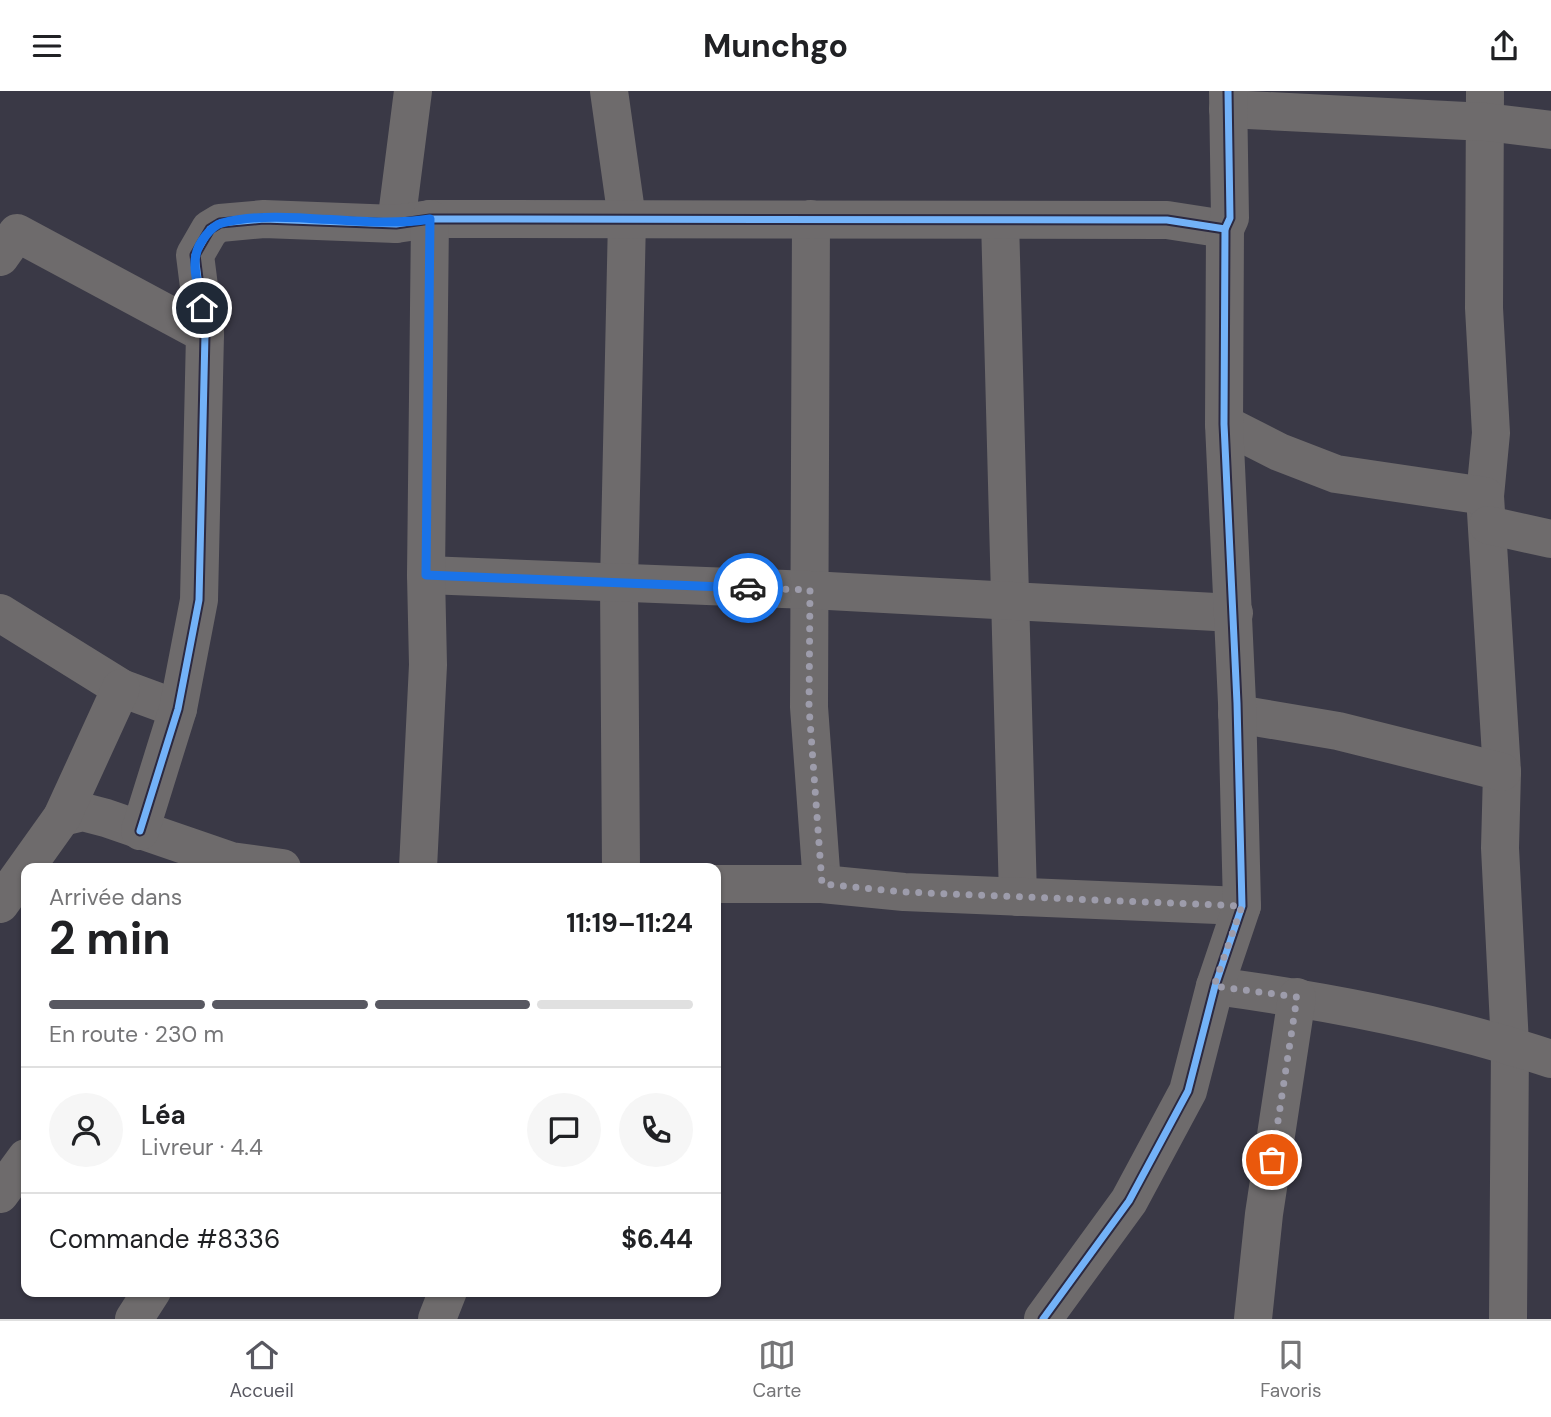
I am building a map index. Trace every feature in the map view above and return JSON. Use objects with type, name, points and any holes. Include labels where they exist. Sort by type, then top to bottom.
[{"type":"street","points":[[413,91],[413,222],[428,665],[418,863]]},
{"type":"street","points":[[609,91],[627,219],[620,583],[621,863]]},
{"type":"street","points":[[1043,1319],[1129,1201],[1188,1091],[1214,986],[1242,906],[1234,613],[1224,423],[1225,229],[1230,218],[1228,100],[1485,106],[1551,130]]},
{"type":"street","points":[[1485,106],[1484,308],[1491,433],[1487,510],[1502,772],[1500,848],[1510,1045],[1508,1319]]},
{"type":"street","points":[[140,831],[178,709],[199,600],[205,334],[195,255],[210,229],[220,223],[264,219],[413,222],[627,219],[1167,220],[1225,229]]},
{"type":"street","points":[[811,219],[809,707],[822,884]]},
{"type":"street","points":[[1000,220],[1018,897]]},
{"type":"street","points":[[0,257],[17,233],[205,334]]},
{"type":"street","points":[[1224,423],[1279,452],[1336,474],[1487,510],[1551,539]]},
{"type":"street","points":[[426,575],[810,590],[1234,613]]},
{"type":"street","points":[[0,613],[121,688],[178,709]]},
{"type":"street","points":[[29,863],[62,817],[121,688]]},
{"type":"street","points":[[1237,714],[1338,731],[1502,772]]},
{"type":"street","points":[[62,817],[83,812],[224,863]]},
{"type":"street","points":[[0,904],[21,875]]},
{"type":"street","points":[[721,884],[822,884],[904,892],[1242,906]]},
{"type":"street","points":[[1214,986],[1297,997],[1510,1045],[1551,1059]]},
{"type":"street","points":[[1253,1319],[1264,1214],[1297,997]]},
{"type":"street","points":[[0,1194],[21,1165]]},
{"type":"street","points":[[134,1319],[148,1297]]},
{"type":"street","points":[[437,1319],[446,1297]]},
{"type":"cycle path","points":[[1043,1319],[1129,1201],[1188,1091],[1215,986],[1242,906],[1237,703],[1224,424],[1225,229],[1230,218],[1228,91]]},
{"type":"cycle path","points":[[140,831],[178,709],[199,600],[205,334],[195,255],[210,229],[220,223],[264,219],[396,224],[430,219],[1167,220],[1225,229]]},
{"type":"way so far","points":[[748,588],[810,590],[809,707],[822,884],[904,892],[1242,906],[1214,986],[1297,997],[1272,1160]]},
{"type":"route","points":[[202,308],[195,255],[210,229],[220,223],[264,219],[396,224],[430,219],[426,575],[748,588]]}]
